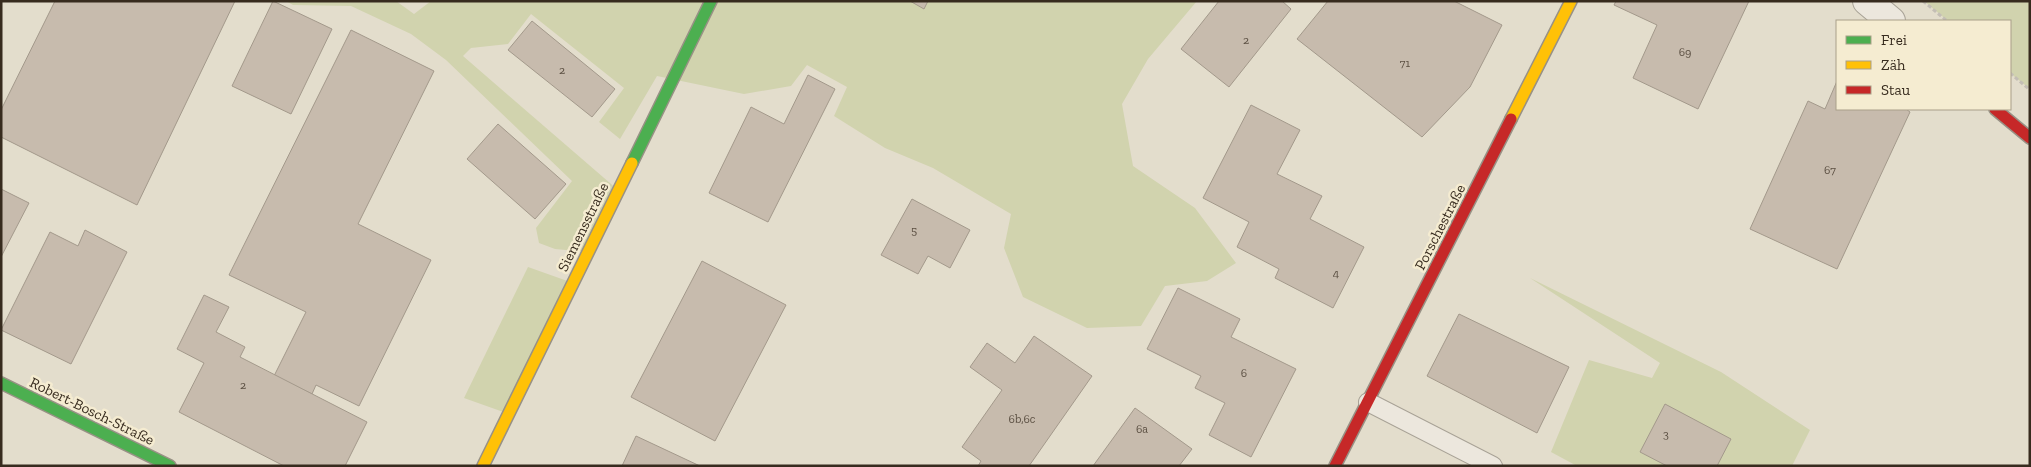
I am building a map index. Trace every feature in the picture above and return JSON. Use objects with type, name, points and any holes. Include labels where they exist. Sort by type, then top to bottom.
[{"type":"street","name":"Siemensstraße","points":[[483,466],[711,1]]},
{"type":"street","name":"Porschestraße","points":[[1335,466],[1571,1]]},
{"type":"street","points":[[1867,1],[1890,20]]},
{"type":"street","points":[[1996,110],[2030,138]]},
{"type":"street","name":"Robert-Bosch-Straße","points":[[1,383],[170,466]]},
{"type":"lane","points":[[1368,402],[1494,466]]},
{"type":"path","points":[[1923,1],[1946,20]]},
{"type":"path","points":[[2011,74],[2030,90]]},
{"type":"green space","points":[[286,1],[396,1],[414,14],[431,1],[1197,1],[1148,59],[1122,104],[1133,166],[1195,208],[1236,263],[1207,281],[1165,286],[1141,326],[1087,328],[1023,297],[1004,248],[1011,214],[933,168],[885,148],[834,116],[847,87],[807,65],[791,86],[744,94],[657,76],[620,139],[599,122],[624,88],[531,14],[508,44],[471,48],[463,56],[618,190],[588,252],[555,249],[539,243],[536,228],[572,181],[446,60],[411,34],[351,6],[293,5]]},
{"type":"green space","points":[[1924,1],[2030,1],[2030,89],[2011,74],[2011,20],[1947,20]]},
{"type":"green space","points":[[528,267],[573,283],[509,414],[464,398]]},
{"type":"green space","points":[[1530,278],[1721,372],[1810,430],[1792,466],[1577,466],[1551,452],[1589,360],[1652,378],[1660,363]]},
{"type":"building","points":[[55,1],[235,1],[137,205],[1,137],[1,110]]},
{"type":"building","points":[[273,1],[332,29],[291,114],[232,86]]},
{"type":"building","points":[[910,1],[928,1],[924,9]]},
{"type":"building","points":[[1219,1],[1282,1],[1291,9],[1229,87],[1181,49]]},
{"type":"building","points":[[1328,1],[1454,1],[1502,25],[1470,87],[1422,137],[1297,39]]},
{"type":"building","points":[[1616,1],[1749,1],[1698,109],[1633,78],[1657,25],[1614,5]]},
{"type":"building","points":[[532,21],[615,89],[592,117],[508,50]]},
{"type":"building","points":[[351,30],[434,71],[358,224],[431,260],[359,406],[316,385],[312,394],[274,376],[306,312],[229,275]]},
{"type":"building","points":[[808,75],[835,89],[768,222],[709,193],[751,107],[784,124]]},
{"type":"building","points":[[1836,83],[1836,110],[1907,110],[1910,112],[1837,269],[1750,229],[1808,101],[1825,109]]},
{"type":"building","points":[[1251,105],[1300,130],[1277,174],[1322,196],[1310,219],[1364,247],[1333,308],[1275,278],[1279,269],[1237,247],[1249,222],[1203,198]]},
{"type":"building","points":[[498,124],[566,184],[535,219],[467,159]]},
{"type":"building","points":[[1,189],[29,203],[1,257]]},
{"type":"building","points":[[912,199],[970,230],[950,268],[928,256],[918,274],[881,255]]},
{"type":"building","points":[[85,230],[127,252],[71,364],[1,330],[50,232],[78,246]]},
{"type":"building","points":[[702,261],[786,305],[715,441],[631,397]]},
{"type":"building","points":[[1178,288],[1240,319],[1231,337],[1296,369],[1251,457],[1209,435],[1225,403],[1195,388],[1201,376],[1147,349]]},
{"type":"building","points":[[204,295],[229,307],[216,332],[245,347],[240,357],[367,422],[345,466],[284,466],[179,412],[204,363],[177,349]]},
{"type":"building","points":[[1459,314],[1569,367],[1537,433],[1427,376]]},
{"type":"building","points":[[1034,336],[1092,376],[1029,466],[978,466],[981,461],[962,447],[1002,390],[970,367],[987,343],[1015,363]]},
{"type":"building","points":[[1665,404],[1731,439],[1717,466],[1667,466],[1640,452]]},
{"type":"building","points":[[1135,408],[1192,449],[1179,466],[1093,466]]},
{"type":"building","points":[[636,436],[700,466],[622,466]]},
{"type":"traffic: fast","points":[[632,163],[711,1]]},
{"type":"traffic: fast","points":[[1,383],[170,466]]},
{"type":"traffic: slow","points":[[1511,119],[1571,1]]},
{"type":"traffic: slow","points":[[483,466],[632,163]]},
{"type":"traffic: jam","points":[[1996,110],[2030,138]]},
{"type":"traffic: jam","points":[[1335,466],[1511,119]]}]
